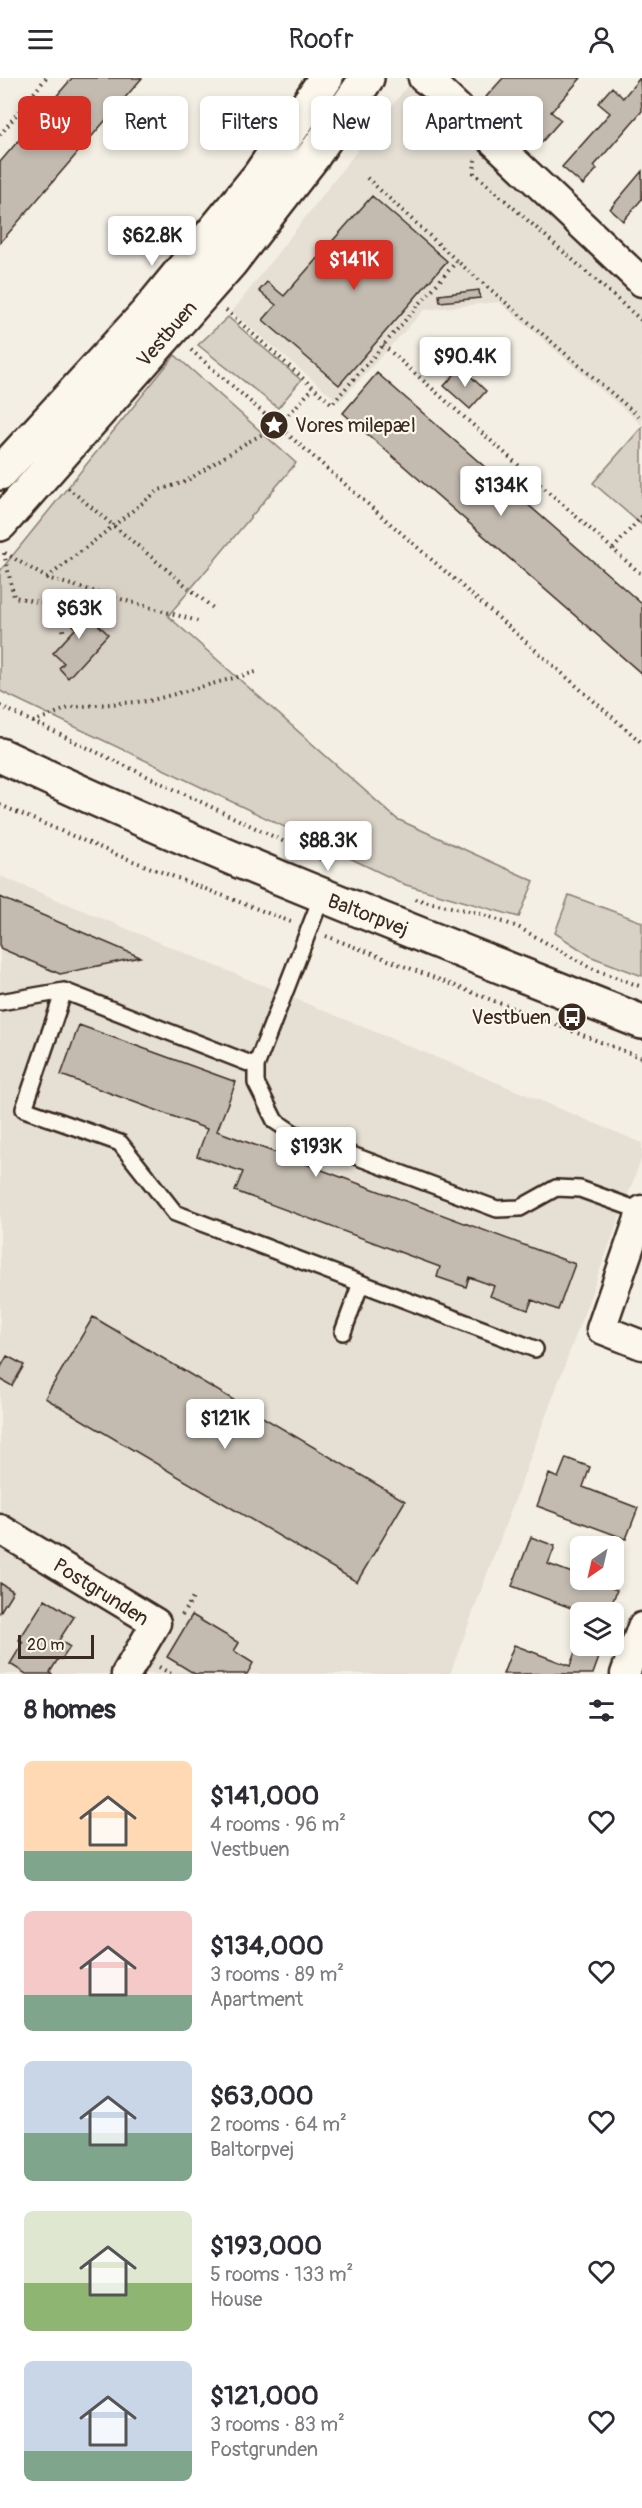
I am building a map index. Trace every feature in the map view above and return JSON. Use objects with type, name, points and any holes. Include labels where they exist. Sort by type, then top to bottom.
[{"type":"street","name":"Vestbuen","points":[[0,473],[154,305],[259,176],[326,78]]},
{"type":"street","name":"Vestbuen","points":[[0,524],[205,291],[314,155],[367,78]]},
{"type":"street","points":[[423,78],[446,96],[642,282]]},
{"type":"street","name":"Baltorpvej","points":[[0,755],[111,807],[322,896],[642,1022]]},
{"type":"street","points":[[642,1211],[601,1329],[642,1345]]},
{"type":"street","name":"Postgrunden","points":[[0,1529],[156,1623],[126,1674]]},
{"type":"street","points":[[625,1674],[642,1628]]},
{"type":"lane","points":[[322,896],[256,1066],[256,1083],[274,1121],[293,1133],[497,1209],[520,1208],[556,1188],[580,1190],[642,1211]]},
{"type":"lane","points":[[0,1002],[64,991],[256,1066]]},
{"type":"lane","points":[[64,991],[24,1108],[120,1143],[176,1213],[536,1348]]},
{"type":"lane","points":[[343,1332],[361,1283]]},
{"type":"path","points":[[0,135],[46,78]]},
{"type":"path","points":[[468,152],[476,159],[474,172],[642,321]]},
{"type":"path","points":[[367,178],[457,261],[642,419]]},
{"type":"path","points":[[205,291],[332,404],[457,261]]},
{"type":"path","points":[[170,332],[642,743]]},
{"type":"path","points":[[383,345],[642,575]]},
{"type":"path","points":[[47,578],[159,490],[185,482],[246,443],[278,426],[314,388]]},
{"type":"path","points":[[46,470],[213,608]]},
{"type":"path","points":[[613,549],[642,516]]},
{"type":"path","points":[[64,634],[58,606],[14,597],[4,552],[47,578],[201,622]]},
{"type":"path","points":[[33,722],[71,707],[149,701],[256,672]]},
{"type":"path","points":[[0,706],[334,866]]},
{"type":"path","points":[[410,898],[478,913],[518,927],[591,968],[642,987]]},
{"type":"shaded area","points":[[408,85],[421,96],[403,96],[403,150],[483,150],[642,289],[642,425],[499,302],[424,310],[339,402],[232,312],[358,150],[391,150],[391,107]]},
{"type":"shaded area","points":[[228,317],[301,380],[278,408],[198,345]]},
{"type":"shaded area","points":[[175,355],[296,463],[168,616],[397,819],[534,881],[519,917],[406,885],[0,691],[0,571]]},
{"type":"shaded area","points":[[642,427],[642,525],[593,483]]},
{"type":"shaded area","points":[[0,876],[642,1143],[642,1157],[450,1674],[0,1674]]},
{"type":"shaded area","points":[[569,895],[642,922],[642,976],[592,957],[555,933]]},
{"type":"building","points":[[72,78],[142,78],[127,96],[103,96],[103,123],[91,137],[91,96],[57,96]]},
{"type":"building","points":[[503,78],[581,78],[551,112],[561,120],[543,141],[543,96],[487,96]]},
{"type":"building","points":[[640,78],[642,111],[594,166],[597,169],[583,185],[562,167],[610,113],[598,103],[612,87],[623,98]]},
{"type":"building","points":[[18,141],[18,150],[80,150],[0,243],[0,162]]},
{"type":"building","points":[[642,171],[642,199],[623,221],[610,209]]},
{"type":"building","points":[[372,196],[447,261],[339,385],[263,320],[276,305],[259,291],[267,282],[284,296]]},
{"type":"building","points":[[479,290],[480,298],[440,302],[439,295]]},
{"type":"building","points":[[461,367],[486,391],[470,409],[444,386]]},
{"type":"building","points":[[377,373],[642,604],[642,674],[343,413]]},
{"type":"building","points":[[73,601],[108,634],[68,678],[59,668],[64,663],[53,653],[76,628],[69,621],[73,616],[66,609]]},
{"type":"building","points":[[0,897],[140,957],[60,974],[0,948]]},
{"type":"building","points":[[79,1025],[236,1082],[217,1131],[575,1264],[558,1310],[532,1300],[528,1310],[490,1296],[494,1286],[469,1277],[466,1287],[437,1277],[440,1267],[235,1191],[243,1172],[197,1156],[207,1129],[61,1075]]},
{"type":"building","points":[[93,1317],[405,1501],[357,1582],[45,1398]]},
{"type":"building","points":[[7,1356],[24,1365],[12,1386],[0,1379],[0,1369]]},
{"type":"building","points":[[566,1458],[590,1467],[583,1487],[638,1508],[626,1539],[624,1536],[618,1536],[537,1506],[549,1474],[558,1478]]},
{"type":"building","points":[[531,1537],[555,1546],[548,1564],[570,1572],[570,1590],[617,1590],[613,1602],[570,1602],[570,1608],[512,1586]]},
{"type":"building","points":[[0,1583],[13,1591],[0,1612]]},
{"type":"building","points":[[45,1599],[74,1617],[59,1640],[70,1647],[62,1659],[58,1659],[50,1672],[52,1674],[26,1674],[10,1664],[23,1643],[19,1640]]},
{"type":"building","points":[[192,1615],[239,1643],[234,1651],[253,1663],[247,1674],[195,1674],[167,1657]]},
{"type":"building","points":[[514,1645],[570,1666],[574,1656],[599,1656],[593,1674],[503,1674]]},
{"type":"place","name":"Vores milepæl","points":[[274,425]]},
{"type":"place","name":"Vestbuen","points":[[572,1017]]}]
